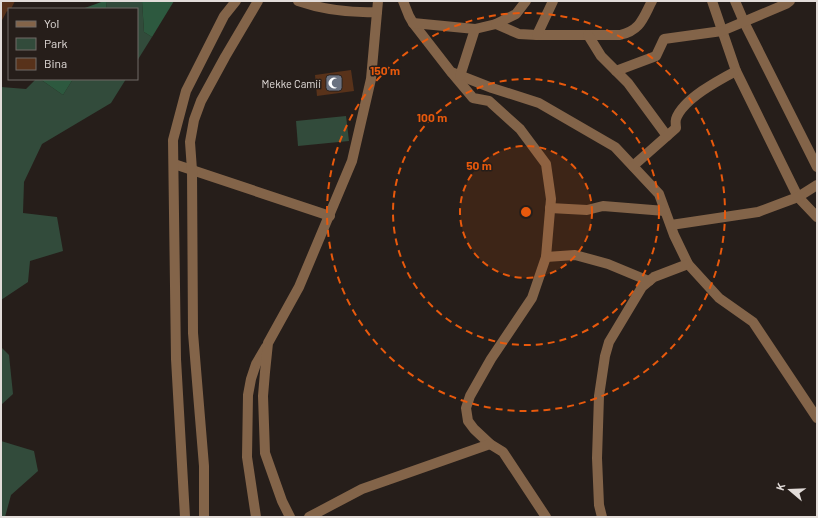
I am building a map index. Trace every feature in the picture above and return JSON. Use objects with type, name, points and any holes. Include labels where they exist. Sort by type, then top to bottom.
[{"type":"street","points":[[185,517],[176,359],[173,140],[186,90],[224,16],[236,1]]},
{"type":"street","points":[[204,517],[204,466],[193,333],[192,170],[190,142],[197,110],[225,57],[258,1]]},
{"type":"street","points":[[298,1],[322,8],[340,11],[377,12]]},
{"type":"street","points":[[256,517],[247,457],[248,396],[251,379],[256,364],[299,287],[352,161],[371,79],[379,1]]},
{"type":"street","points":[[403,1],[413,22],[456,74],[473,98],[489,101],[520,129],[546,164],[551,199],[546,257],[532,298],[491,359],[470,396],[466,408],[468,421],[490,444],[503,452],[546,517]]},
{"type":"street","points":[[413,22],[475,29],[496,24],[516,14],[526,1]]},
{"type":"street","points":[[537,35],[553,1]]},
{"type":"street","points":[[496,24],[519,34],[588,36],[620,35],[631,33],[641,23],[652,1]]},
{"type":"street","points":[[712,1],[736,71],[798,197],[817,217]]},
{"type":"street","points":[[735,1],[744,22],[817,167]]},
{"type":"street","points":[[616,71],[656,56],[664,39],[722,31],[790,1]]},
{"type":"street","points":[[456,74],[475,29]]},
{"type":"street","points":[[588,36],[601,56],[628,83],[667,136]]},
{"type":"street","points":[[633,166],[676,128],[676,120],[683,107],[712,84],[736,71]]},
{"type":"street","points":[[456,74],[492,88],[539,103],[615,147],[659,194],[688,264],[719,298],[753,322],[817,418]]},
{"type":"street","points":[[174,164],[330,216]]},
{"type":"street","points":[[671,225],[758,212],[798,197],[817,185]]},
{"type":"street","points":[[550,208],[587,210],[604,206],[665,211]]},
{"type":"street","points":[[546,257],[575,255],[608,264],[649,281]]},
{"type":"street","points":[[602,517],[599,505],[597,458],[599,396],[605,356],[609,342],[642,287],[654,277],[688,264]]},
{"type":"street","points":[[268,343],[264,372],[263,396],[265,453],[282,501],[290,517]]},
{"type":"street","points":[[308,517],[362,489],[490,444]]},
{"type":"green space","points":[[104,1],[107,1],[106,8],[85,8]]},
{"type":"green space","points":[[107,1],[142,1],[144,32],[152,37],[138,59],[138,8],[106,8]]},
{"type":"green space","points":[[142,1],[174,1],[152,37],[144,32]]},
{"type":"green space","points":[[35,80],[41,80],[63,95],[72,80],[125,80],[111,103],[42,144],[24,182],[23,213],[57,217],[63,251],[30,261],[28,282],[1,300],[1,87],[26,89]]},
{"type":"green space","points":[[41,80],[72,80],[63,95]]},
{"type":"green space","points":[[346,116],[349,141],[298,146],[296,121]]},
{"type":"green space","points":[[1,347],[9,355],[13,394],[1,405]]},
{"type":"green space","points":[[1,441],[34,451],[38,471],[11,495],[5,517],[1,517]]},
{"type":"building","points":[[1,1],[15,1],[12,8],[8,8],[8,12],[1,22]]},
{"type":"building","name":"Mekke Camii","points":[[351,70],[354,91],[317,96],[315,75]]},
{"type":"place","name":"Mekke Camii","points":[[334,83]]}]
